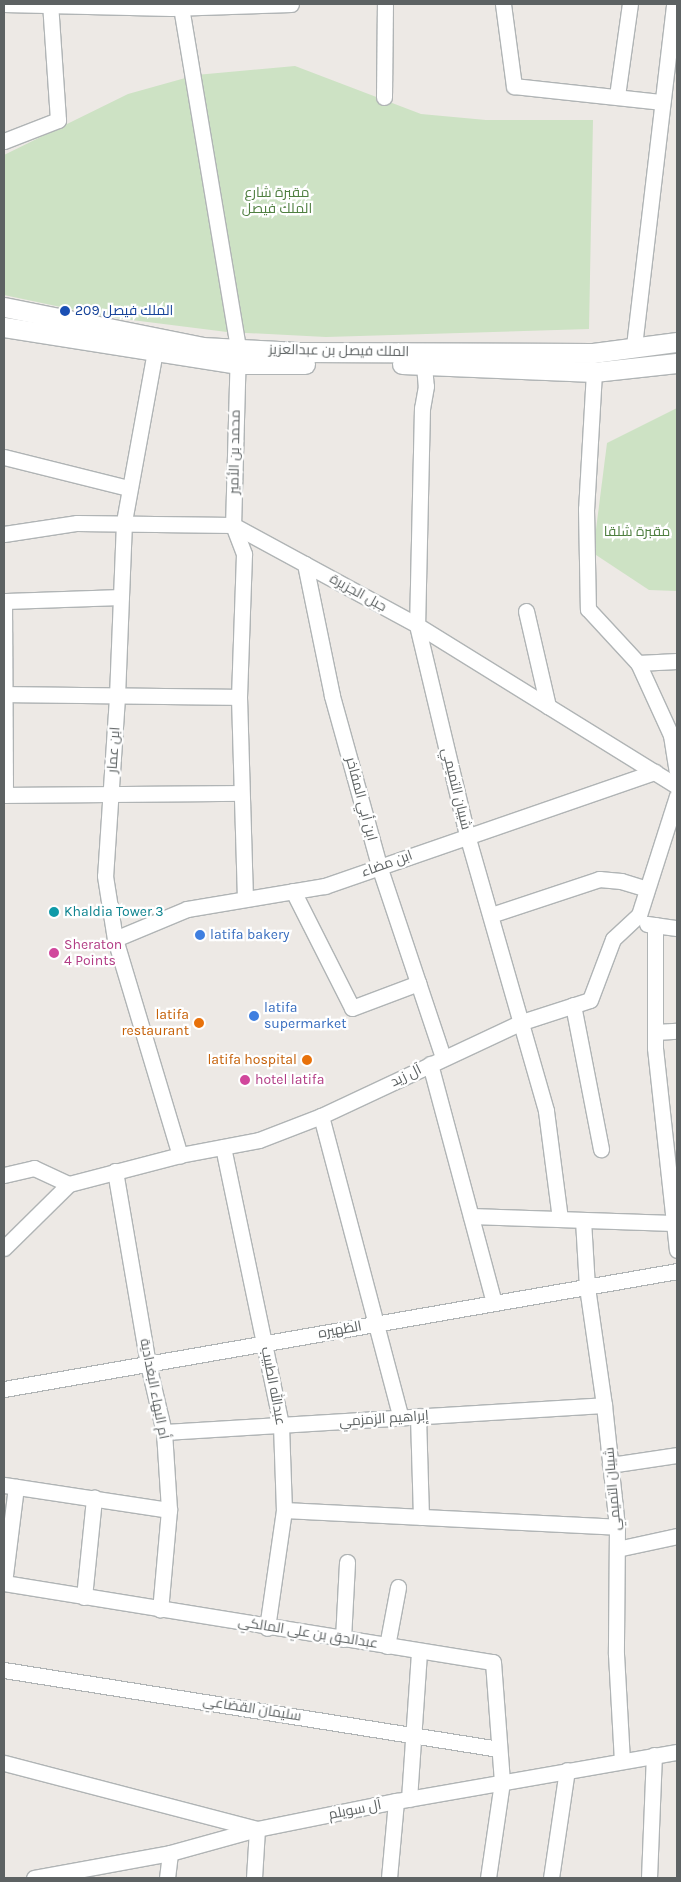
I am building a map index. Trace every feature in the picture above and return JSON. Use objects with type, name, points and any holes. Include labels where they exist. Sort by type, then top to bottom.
[{"type":"street","points":[[4,4],[174,6],[291,4]]},
{"type":"street","points":[[4,141],[58,120],[50,4]]},
{"type":"street","points":[[384,97],[385,4]]},
{"type":"street","points":[[503,4],[514,86],[662,102]]},
{"type":"street","points":[[617,96],[630,4]]},
{"type":"street","points":[[634,346],[674,4]]},
{"type":"street","name":"محمد بن الأمير","points":[[174,6],[237,356],[233,525],[244,554],[239,697],[240,793],[245,899]]},
{"type":"street","name":"الملك فيصل بن عبدالعزيز","points":[[4,307],[156,346]]},
{"type":"street","name":"الملك فيصل بن عبدالعزيز","points":[[4,327],[237,356],[423,358],[593,353],[634,346],[677,342]]},
{"type":"street","name":"ابن عمار","points":[[156,346],[128,488],[124,522],[117,697],[105,876],[115,939],[180,1155]]},
{"type":"street","name":"الملك فيصل بن عبدالعزيز","points":[[423,358],[594,372],[677,363]]},
{"type":"street","name":"شيبان التميمي","points":[[423,358],[417,625],[467,835],[546,1111],[560,1219]]},
{"type":"street","points":[[594,372],[586,509],[588,609],[638,663],[671,735],[677,771]]},
{"type":"street","points":[[4,457],[128,488]]},
{"type":"street","name":"جبل الجزيرة","points":[[4,534],[77,523],[124,522],[233,525],[417,625],[677,786]]},
{"type":"street","name":"ابن أبي المفاخر","points":[[305,564],[332,696],[379,866],[418,982],[471,1216],[494,1303]]},
{"type":"street","points":[[121,597],[4,601],[4,795],[240,793]]},
{"type":"street","points":[[526,611],[548,706]]},
{"type":"street","points":[[638,663],[677,661]]},
{"type":"street","points":[[4,694],[117,697],[239,697]]},
{"type":"street","name":"ابن مضاء","points":[[115,939],[187,909],[325,886],[467,835],[563,806],[655,772]]},
{"type":"street","name":"آل زيد","points":[[69,1184],[180,1155],[259,1140],[321,1116],[522,1022],[590,1000],[613,938],[639,915],[677,796]]},
{"type":"street","points":[[491,915],[598,880],[621,881],[647,889]]},
{"type":"street","points":[[293,892],[352,1008],[418,982]]},
{"type":"street","points":[[632,921],[677,928]]},
{"type":"street","points":[[655,925],[655,1032],[677,1250]]},
{"type":"street","points":[[573,1005],[601,1148]]},
{"type":"street","points":[[655,1032],[677,1031]]},
{"type":"street","points":[[321,1116],[378,1323],[401,1418]]},
{"type":"street","name":"عبدالله الطبيب","points":[[223,1147],[281,1426],[284,1510],[267,1628]]},
{"type":"street","points":[[4,1175],[34,1168],[69,1184],[4,1248]]},
{"type":"street","name":"أم البهاء البغدادية","points":[[115,1171],[148,1364],[164,1432],[169,1510],[160,1610]]},
{"type":"street","points":[[471,1216],[673,1223]]},
{"type":"street","name":"شيبان التميمي","points":[[583,1220],[587,1287],[604,1405],[617,1527],[616,1654],[622,1760]]},
{"type":"street","name":"الظهيره","points":[[4,1389],[677,1271]]},
{"type":"street","name":"إبراهيم الزمزمي","points":[[164,1432],[604,1405]]},
{"type":"street","points":[[418,1416],[421,1517]]},
{"type":"street","points":[[610,1465],[677,1455]]},
{"type":"street","points":[[4,1583],[10,1486],[169,1510]]},
{"type":"street","points":[[84,1597],[94,1498]]},
{"type":"street","points":[[284,1510],[617,1527]]},
{"type":"street","points":[[617,1549],[677,1536]]},
{"type":"street","points":[[343,1639],[347,1562]]},
{"type":"street","name":"عبدالحق بن علي المالكي","points":[[4,1583],[267,1628],[493,1662],[502,1782],[488,1878]]},
{"type":"street","points":[[388,1646],[398,1587]]},
{"type":"street","points":[[389,1878],[402,1800],[416,1735],[419,1651]]},
{"type":"street","name":"سليمان القضاعي","points":[[4,1670],[499,1749]]},
{"type":"street","name":"آل سويلم","points":[[34,1878],[170,1853],[257,1829],[402,1800],[622,1760],[677,1752]]},
{"type":"street","points":[[649,1878],[654,1755]]},
{"type":"street","points":[[4,1763],[257,1829],[254,1878]]},
{"type":"street","points":[[551,1878],[567,1770]]},
{"type":"street","points":[[167,1878],[170,1853]]},
{"type":"green space","name":"مقبرة شارع الملك فيصل","points":[[295,66],[421,114],[486,120],[593,120],[589,329],[326,337],[227,332],[108,317],[4,295],[4,155],[128,94],[196,75]]},
{"type":"green space","name":"مقبرة شلقا","points":[[677,408],[677,591],[649,590],[593,553],[607,443]]},
{"type":"place","name":"الملك فيصل 209","points":[[65,311]]},
{"type":"place","name":"Khaldia Tower 3","points":[[54,912]]},
{"type":"place","name":"latifa bakery","points":[[200,935]]},
{"type":"place","name":"Sheraton 4 Points","points":[[54,953]]},
{"type":"place","name":"latifa supermarket","points":[[254,1016]]},
{"type":"place","name":"latifa restaurant","points":[[199,1023]]},
{"type":"place","name":"latifa hospital","points":[[307,1060]]},
{"type":"place","name":"hotel latifa","points":[[245,1080]]}]
